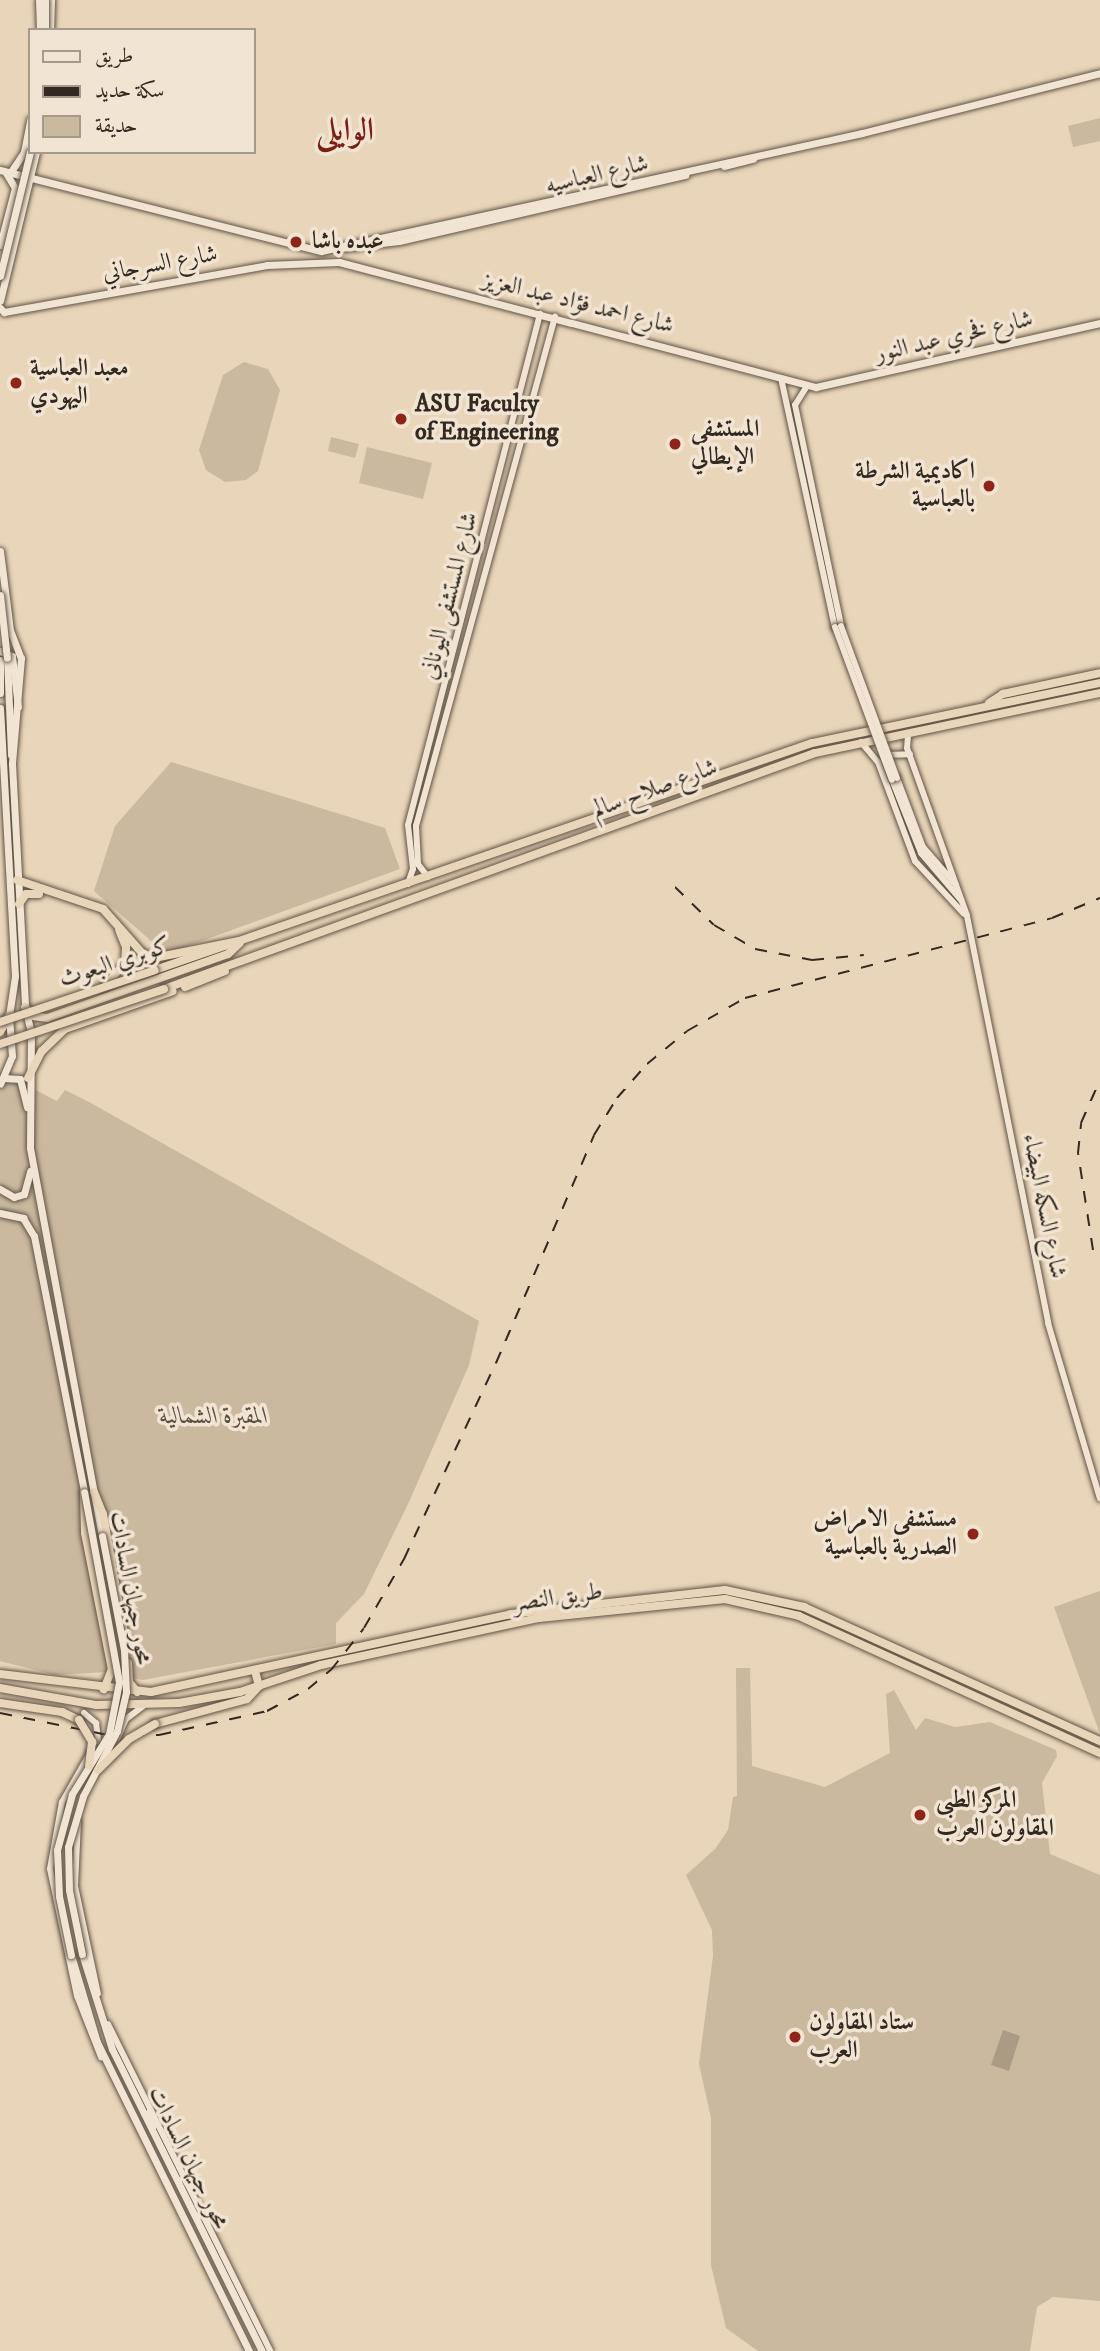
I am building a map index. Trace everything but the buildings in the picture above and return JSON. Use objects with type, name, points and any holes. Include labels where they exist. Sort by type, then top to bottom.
[{"type":"highway","points":[[987,705],[1003,694],[1100,673]]},
{"type":"highway","name":"شارع صلاح سالم","points":[[242,941],[406,887],[812,743],[1100,683]]},
{"type":"highway","name":"شارع صلاح سالم","points":[[235,962],[725,785],[861,742],[908,735],[1100,693]]},
{"type":"highway","points":[[17,880],[103,909],[142,953],[154,958],[225,940],[242,941]]},
{"type":"highway","points":[[19,904],[31,893],[59,898],[102,915],[124,939],[123,968],[104,987]]},
{"type":"highway","points":[[25,1007],[34,1016],[47,1018],[228,954],[242,941]]},
{"type":"highway","name":"كوبري البعوث","points":[[0,1022],[242,941]]},
{"type":"highway","points":[[28,1078],[55,1037],[70,1026],[211,978],[235,962]]},
{"type":"highway","name":"كوبري البعوث","points":[[0,1044],[235,962]]},
{"type":"highway","points":[[0,1032],[9,1016]]},
{"type":"highway","points":[[47,1018],[47,1028],[55,1037]]},
{"type":"highway","points":[[89,1492],[82,1511],[111,1672],[104,1689]]},
{"type":"highway","points":[[89,1492],[111,1552],[129,1673],[137,1692]]},
{"type":"highway","name":"طريق النصر","points":[[0,1674],[137,1692],[235,1676],[511,1614],[715,1590],[792,1602],[962,1675],[1100,1741]]},
{"type":"highway","name":"طريق النصر","points":[[0,1688],[96,1705],[143,1706],[240,1692],[321,1665],[539,1618],[713,1599],[756,1603],[799,1616],[983,1703],[1100,1753]]},
{"type":"highway","points":[[98,1770],[129,1739],[155,1724],[244,1700],[259,1686],[254,1671]]},
{"type":"highway","points":[[111,1672],[121,1677],[129,1673]]},
{"type":"highway","points":[[957,1690],[963,1684],[962,1675]]},
{"type":"highway","points":[[235,1676],[240,1692]]},
{"type":"highway","points":[[983,1703],[982,1693],[990,1688]]},
{"type":"highway","points":[[0,1703],[75,1717],[92,1742],[89,1766]]},
{"type":"main road","points":[[37,0],[37,12],[42,28]]},
{"type":"main road","points":[[37,0],[42,28]]},
{"type":"main road","points":[[42,28],[45,0]]},
{"type":"main road","points":[[37,12],[46,14],[50,4]]},
{"type":"main road","points":[[42,28],[50,20],[50,4]]},
{"type":"main road","points":[[42,28],[43,17],[50,20]]},
{"type":"main road","name":"شارع العباسيه","points":[[4,172],[316,251],[341,248],[862,132],[1100,73]]},
{"type":"main road","points":[[0,245],[15,188],[4,172],[28,152]]},
{"type":"main road","points":[[0,265],[30,154]]},
{"type":"main road","points":[[0,276],[30,154]]},
{"type":"main road","points":[[0,301],[30,178],[31,154]]},
{"type":"main road","points":[[314,261],[319,257],[316,251]]},
{"type":"main road","name":"شارع السرجاني","points":[[0,308],[4,312],[261,266],[330,262]]},
{"type":"main road","name":"شارع احمد فؤاد عبد العزيز","points":[[330,262],[555,317],[816,387]]},
{"type":"main road","name":"شارع فخري عبد النور","points":[[816,387],[1100,323]]},
{"type":"main road","points":[[0,551],[10,630],[21,658],[19,707],[12,759]]},
{"type":"main road","points":[[0,595],[25,1007],[31,1032],[27,1108]]},
{"type":"main road","points":[[0,651],[12,656],[19,707]]},
{"type":"main road","points":[[0,693],[4,659]]},
{"type":"main road","points":[[0,708],[15,976],[9,1016],[13,1050],[2,1081]]},
{"type":"main road","points":[[2,1081],[13,1075],[19,1079],[27,1108]]},
{"type":"main road","name":"محور جيهان السادات","points":[[27,1108],[32,1162],[119,1682],[109,1734],[68,1804],[57,1850],[59,1896],[86,2013],[115,2080],[249,2351]]},
{"type":"main road","points":[[0,1189],[14,1196],[24,1194],[32,1162]]},
{"type":"main road","name":"محور جيهان السادات","points":[[0,1213],[23,1217],[34,1237],[89,1492],[126,1682],[117,1731],[78,1807],[68,1847],[69,1890],[82,1954],[102,2027],[262,2351]]},
{"type":"main road","points":[[150,2111],[157,2140]]},
{"type":"street","name":"شارع المستشفى اليوناني","points":[[406,887],[413,869],[408,825],[540,314]]},
{"type":"street","name":"شارع المستشفى اليوناني","points":[[430,878],[418,864],[416,826],[555,317]]},
{"type":"street","points":[[527,370],[541,373]]},
{"type":"street","points":[[781,379],[838,627],[921,853],[963,902]]},
{"type":"street","points":[[807,386],[795,405],[838,627]]},
{"type":"street","name":"شارع السكه البيضاء","points":[[908,735],[910,754],[967,916],[1048,1323],[1100,1498]]},
{"type":"street","points":[[861,742],[878,760],[915,861],[967,916]]},
{"type":"street","points":[[878,760],[893,752],[910,754]]},
{"type":"street","points":[[895,779],[923,847],[957,886]]},
{"type":"street","points":[[143,1706],[127,1719],[91,1788],[78,1824],[74,1853],[79,1918],[98,1995],[119,2053],[270,2351]]},
{"type":"street","points":[[84,1713],[96,1723],[99,1735],[58,1812],[51,1881],[82,2013],[115,2080]]},
{"type":"green space","points":[[1100,118],[1100,141],[1073,147],[1068,126]]},
{"type":"green space","points":[[244,362],[268,369],[280,390],[258,471],[246,480],[225,482],[206,470],[199,450],[223,375]]},
{"type":"green space","points":[[331,437],[359,444],[355,458],[328,451]]},
{"type":"green space","points":[[367,447],[432,463],[423,499],[359,483]]},
{"type":"green space","points":[[171,762],[385,828],[400,869],[166,954],[94,891],[115,826]]},
{"type":"green space","name":"المقبرة الشمالية","points":[[0,1072],[57,1101],[65,1090],[89,1102],[479,1321],[469,1365],[409,1502],[364,1594],[336,1623],[336,1644],[143,1680],[107,1672],[55,1675],[0,1661]]},
{"type":"green space","points":[[1100,1591],[1100,1734],[1054,1607]]},
{"type":"green space","points":[[736,1668],[750,1668],[752,1766],[825,1787],[890,1753],[886,1694],[894,1690],[916,1730],[925,1718],[955,1727],[990,1722],[1056,1750],[1057,1756],[1042,1783],[1050,1854],[1100,1875],[1100,2301],[1053,2297],[1037,2307],[1030,2351],[758,2351],[726,2328],[711,2265],[711,2118],[699,2064],[713,1956],[712,1930],[686,1875],[715,1849],[728,1830],[733,1797],[737,1796]]},
{"type":"shaded area","points":[[1003,2030],[1020,2036],[1009,2071],[991,2065]]},
{"type":"railway","points":[[675,887],[714,925],[755,949],[812,960],[864,955]]},
{"type":"railway","points":[[0,1713],[108,1735],[159,1735],[267,1711],[308,1689],[331,1670],[364,1628],[404,1559],[496,1363],[594,1135],[617,1098],[647,1064],[687,1031],[745,998],[1052,918],[1100,898]]},
{"type":"railway","points":[[1093,1250],[1078,1153],[1081,1123],[1100,1080]]},
{"type":"place","name":"عبده باشا","points":[[296,242]]},
{"type":"place","name":"معبد العباسية اليهودي","points":[[16,383]]},
{"type":"place","name":"ASU Faculty of Engineering","points":[[401,419]]},
{"type":"place","name":"المستشفى الإيطالي","points":[[675,444]]},
{"type":"place","name":"اكاديمية الشرطة بالعباسية","points":[[989,486]]},
{"type":"place","name":"مستشفى الامراض الصدرية بالعباسية","points":[[973,1534]]},
{"type":"place","name":"المركز الطبى المقاولون العرب","points":[[920,1815]]},
{"type":"place","name":"ستاد المقاولون العرب","points":[[795,2037]]},
{"type":"district","name":"الوايلى","points":[[345,131]]}]
